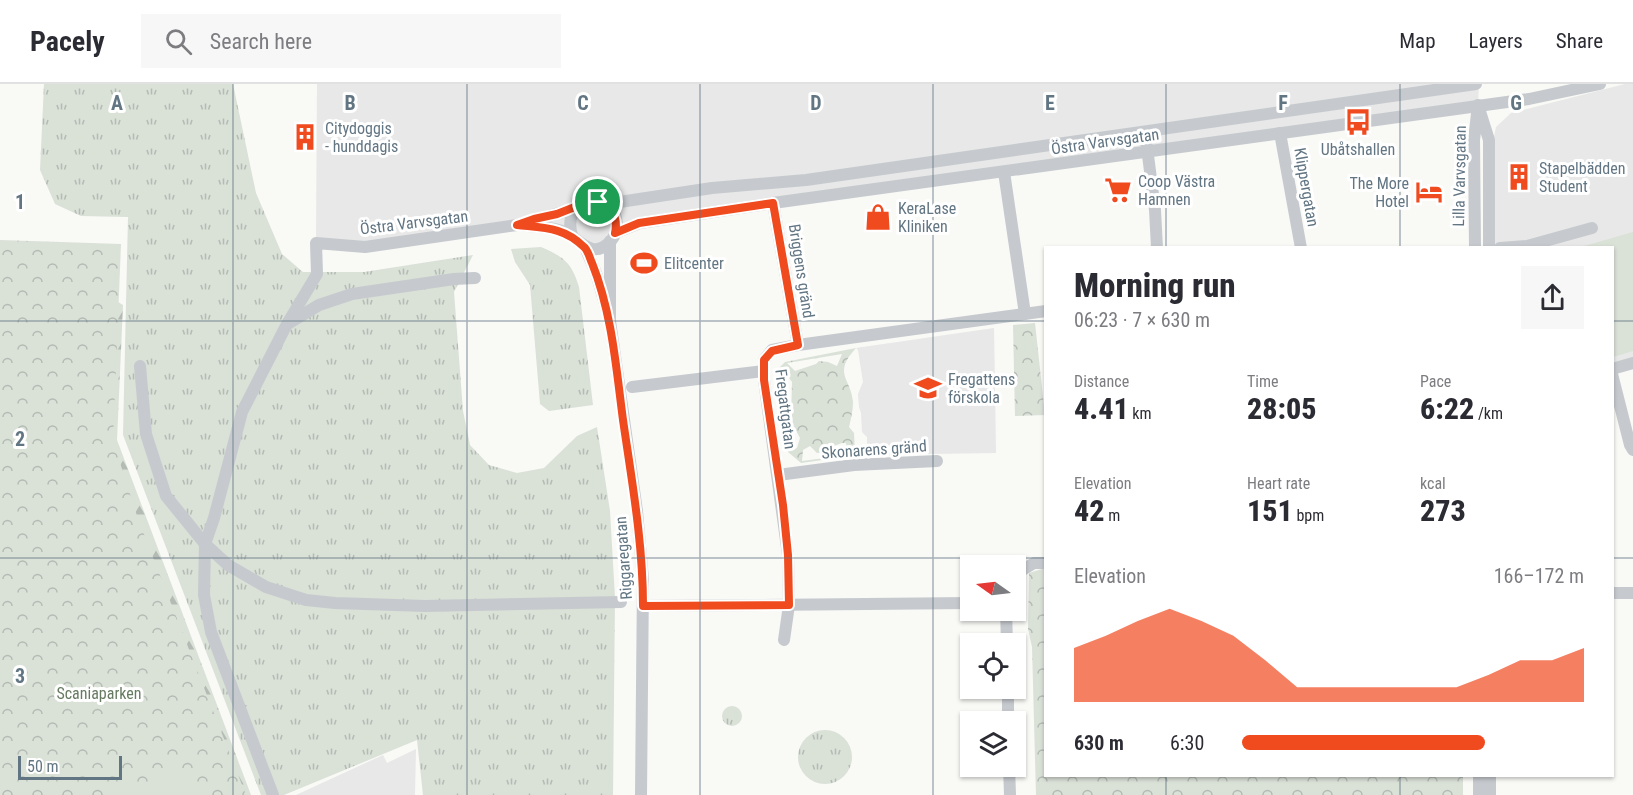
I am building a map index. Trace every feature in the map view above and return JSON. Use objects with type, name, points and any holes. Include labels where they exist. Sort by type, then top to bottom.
[{"type":"street","name":"Lilla Varvsgatan","points":[[1475,246],[1474,140],[1478,84]]},
{"type":"street","name":"Östra Varvsgatan","points":[[598,202],[613,203],[712,188],[806,180],[1478,84]]},
{"type":"street","name":"Östra Varvsgatan","points":[[613,237],[639,223],[1478,105],[1560,93],[1600,84]]},
{"type":"street","name":"Lilla Varvsgatan","points":[[1478,105],[1489,140],[1489,246]]},
{"type":"street","points":[[1145,132],[1157,246]]},
{"type":"street","name":"Klippergatan","points":[[1281,133],[1300,246]]},
{"type":"street","points":[[1004,172],[1025,314]]},
{"type":"street","points":[[598,202],[612,210],[616,217],[613,237],[600,248],[585,247],[576,242],[572,236],[570,221],[577,208],[583,204],[598,202]]},
{"type":"street","name":"Briggens gränd","points":[[773,203],[798,345]]},
{"type":"street","name":"Östra Varvsgatan","points":[[287,324],[317,274],[315,243],[365,247],[517,225],[577,208]]},
{"type":"street","name":"Östra Varvsgatan","points":[[517,225],[560,230],[572,236]]},
{"type":"street","points":[[1527,246],[1592,228]]},
{"type":"street","name":"Riggaregatan","points":[[610,321],[613,237]]},
{"type":"street","name":"Riggaregatan","points":[[585,247],[596,273],[610,321],[637,511],[643,580],[641,795]]},
{"type":"street","points":[[273,795],[211,632],[204,595],[205,544],[242,412],[287,324],[319,305],[352,294],[475,278]]},
{"type":"street","name":"Fregattgatan","points":[[784,640],[789,605],[788,555],[764,360],[772,351],[798,345],[1044,311]]},
{"type":"street","points":[[1614,368],[1633,363]]},
{"type":"street","points":[[140,366],[146,434],[166,496],[205,544],[228,565],[266,587],[306,600],[335,603],[425,606],[621,602]]},
{"type":"street","points":[[632,387],[764,371]]},
{"type":"street","points":[[1614,382],[1633,450]]},
{"type":"street","name":"Skonarens gränd","points":[[778,475],[854,465],[937,462]]},
{"type":"street","points":[[1026,568],[1034,563],[1044,563]]},
{"type":"street","points":[[1614,593],[1633,593]]},
{"type":"street","points":[[643,606],[960,603]]},
{"type":"street","points":[[1010,777],[1010,795]]},
{"type":"street","points":[[1479,777],[1479,795]]},
{"type":"street","points":[[1490,777],[1490,795]]},
{"type":"shaded area","points":[[317,84],[1479,84],[1478,105],[640,223],[600,248],[572,235],[517,225],[365,247],[316,243]]},
{"type":"shaded area","points":[[1625,84],[1633,84],[1633,358],[1614,364],[1614,246],[1493,246],[1492,147],[1496,127],[1511,113]]},
{"type":"shaded area","name":"Fregattens förskola","points":[[994,328],[996,453],[858,455],[867,453],[867,437],[862,432],[858,394],[863,382],[856,348]]},
{"type":"shaded area","points":[[416,749],[415,795],[296,795],[383,755],[387,763]]},
{"type":"green space","points":[[44,84],[233,84],[256,193],[282,254],[303,272],[364,272],[473,255],[454,292],[463,411],[470,445],[489,465],[517,473],[544,468],[577,436],[597,427],[610,511],[615,598],[613,795],[423,795],[417,740],[284,795],[261,795],[123,435],[128,217],[81,216],[55,204],[40,170]]},
{"type":"green space","points":[[1633,232],[1633,351],[1614,357],[1614,246],[1584,246]]},
{"type":"green space","name":"Scaniaparken","points":[[0,240],[121,244],[113,441],[138,519],[246,795],[0,795]]},
{"type":"green space","points":[[541,247],[556,254],[570,266],[579,287],[593,405],[549,411],[540,404],[530,285],[515,262],[511,249]]},
{"type":"green space","points":[[113,299],[123,305],[117,440],[251,795],[205,795],[37,365]]},
{"type":"green space","points":[[1035,323],[1044,415],[1015,416],[1013,325]]},
{"type":"green space","points":[[856,348],[845,364],[844,370],[853,402],[849,427],[854,433],[855,453],[858,455],[801,463],[788,452],[776,371],[785,362]],"holes":[[[842,354],[837,366],[819,361],[795,371],[787,363]],[[778,371],[784,371],[792,382],[791,421],[800,438],[797,448],[789,451]],[[846,443],[848,455],[802,461],[803,450],[810,446],[817,453],[827,452],[828,448]]]},
{"type":"green space","points":[[1044,568],[1044,777],[1463,777],[1463,795],[1036,795],[1032,647],[1028,629],[1029,573]]},
{"type":"green space","points":[[732,706],[739,709],[742,716],[739,723],[732,726],[725,723],[722,716],[725,709]]},
{"type":"green space","points":[[825,730],[835,732],[844,738],[850,747],[852,757],[850,767],[844,776],[835,782],[825,784],[815,782],[806,776],[800,767],[798,757],[800,747],[806,738],[815,732]]},
{"type":"green space","points":[[187,771],[196,795],[110,795],[109,793]]},
{"type":"place","name":"Ubåtshallen","points":[[1358,122]]},
{"type":"place","name":"Citydoggis - hunddagis","points":[[305,137]]},
{"type":"place","name":"Stapelbädden Student","points":[[1519,177]]},
{"type":"place","name":"Coop Västra Hamnen","points":[[1118,190]]},
{"type":"place","name":"The More Hotel","points":[[1429,192]]},
{"type":"place","name":"KeraLase Kliniken","points":[[878,217]]},
{"type":"place","name":"Elitcenter","points":[[644,263]]},
{"type":"place","name":"Fregattens förskola","points":[[928,388]]},
{"type":"route","points":[[590,201],[598,202],[612,210],[616,217],[615,233],[639,223],[773,203],[777,215],[798,345],[772,351],[764,360],[764,380],[783,505],[788,555],[789,605],[643,606],[637,511],[610,321],[596,273],[585,247],[576,242],[572,236],[560,230],[517,225],[577,208],[590,201]]}]
